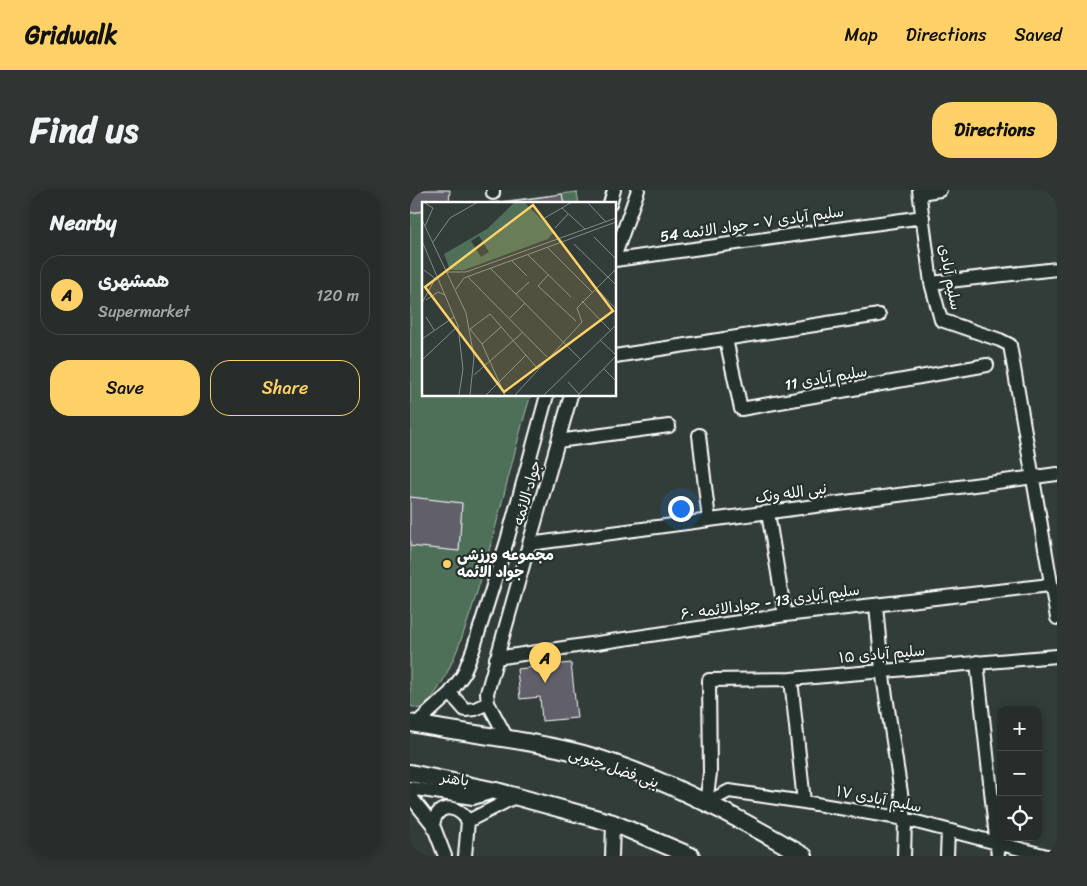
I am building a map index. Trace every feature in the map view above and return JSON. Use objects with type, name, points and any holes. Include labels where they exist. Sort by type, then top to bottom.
[{"type":"main road","name":"بنی فضل جنوبی","points":[[413,723],[582,754],[636,773],[706,803],[804,856]]},
{"type":"main road","points":[[410,773],[496,791],[613,823],[660,849],[691,856]]},
{"type":"street","points":[[616,252],[638,190]]},
{"type":"street","points":[[920,191],[940,190]]},
{"type":"street","name":"سلیم آبادی","points":[[920,191],[931,283],[941,320],[1010,345],[1057,618]]},
{"type":"street","name":"سلیم آبادی ۷ - جواد الائمه 54","points":[[616,260],[923,217]]},
{"type":"street","points":[[931,283],[1057,269]]},
{"type":"street","points":[[616,356],[879,315]]},
{"type":"street","name":"سلیم آبادی 11","points":[[726,339],[742,409],[987,365]]},
{"type":"street","name":"جواد الائمه","points":[[413,723],[450,693],[463,675],[473,650],[507,541],[547,396]]},
{"type":"street","name":"جواد الائمه","points":[[488,703],[487,693],[496,658],[571,396]]},
{"type":"street","points":[[558,441],[669,426]]},
{"type":"street","points":[[699,435],[709,520]]},
{"type":"street","name":"نبی الله ونک","points":[[529,544],[1057,474]]},
{"type":"street","points":[[768,512],[785,615]]},
{"type":"street","name":"سلیم آبادی 13 - جوادالائمه ۶۰","points":[[496,658],[785,615],[1050,585]]},
{"type":"street","points":[[876,605],[882,670],[905,819],[904,856]]},
{"type":"street","name":"سلیم آبادی ۱۵","points":[[706,803],[710,773],[709,680],[791,679],[1057,656]]},
{"type":"street","points":[[977,662],[998,856]]},
{"type":"street","points":[[791,679],[804,802]]},
{"type":"street","points":[[450,693],[465,710],[475,709],[488,703],[508,740]]},
{"type":"street","name":"باهنر","points":[[410,788],[473,798],[496,791]]},
{"type":"street","name":"سلیم آبادی ۱۷","points":[[706,803],[729,791],[804,802],[905,819],[1047,856]]},
{"type":"street","points":[[410,796],[433,825],[444,856]]},
{"type":"street","points":[[468,822],[515,797]]},
{"type":"street","points":[[433,825],[434,816],[439,811],[446,809],[459,812],[468,822],[464,856]]},
{"type":"street","points":[[612,856],[613,823]]},
{"type":"street","points":[[947,856],[948,831]]},
{"type":"green space","points":[[577,192],[579,202],[564,202],[562,195],[498,202]]},
{"type":"green space","name":"مجموعه ورزشی جواد الائمه","points":[[422,211],[422,396],[531,396],[470,614],[454,657],[437,690],[420,709],[410,706],[410,546],[459,551],[462,503],[410,497],[410,213]]},
{"type":"building","points":[[410,190],[450,190],[449,202],[422,202],[422,211],[410,213]]},
{"type":"building","points":[[562,194],[564,202],[506,202]]},
{"type":"building","points":[[410,497],[462,503],[459,551],[410,546]]},
{"type":"building","points":[[571,663],[577,718],[542,721],[540,697],[520,699],[517,669]]},
{"type":"place","name":"مجموعه ورزشی جواد الائمه","points":[[447,564]]},
{"type":"place","name":"همشهری","points":[[545,683]]}]
